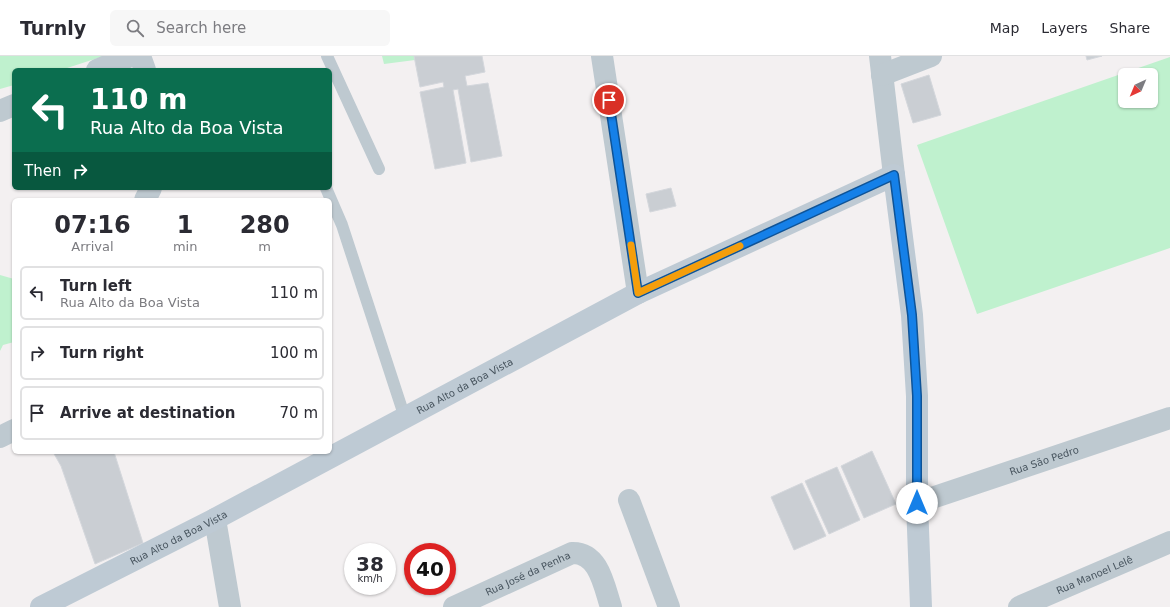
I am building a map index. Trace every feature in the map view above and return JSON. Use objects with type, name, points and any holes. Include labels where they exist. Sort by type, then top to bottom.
[{"type":"street","points":[[102,68],[130,56]]},
{"type":"street","points":[[140,56],[144,68]]},
{"type":"street","points":[[602,56],[638,293]]},
{"type":"street","points":[[921,607],[917,503],[917,396],[912,315],[881,65],[931,56]]},
{"type":"street","points":[[0,111],[12,106]]},
{"type":"street","name":"Rua Alto da Boa Vista","points":[[41,607],[215,519],[638,293],[894,175]]},
{"type":"street","name":"Rua São Pedro","points":[[917,503],[1170,418]]},
{"type":"street","points":[[0,437],[12,431]]},
{"type":"street","points":[[629,500],[668,607]]},
{"type":"street","points":[[215,519],[230,607]]},
{"type":"street","name":"Rua Manoel Lelê","points":[[1019,607],[1170,542]]},
{"type":"street","name":"Rua José da Penha","points":[[454,607],[572,553],[580,552],[595,564],[611,607]]},
{"type":"lane","points":[[327,56],[379,169]]},
{"type":"lane","points":[[332,202],[342,225],[405,418]]},
{"type":"green space","points":[[0,56],[104,56],[67,68],[12,68],[12,86],[0,89]]},
{"type":"green space","points":[[382,56],[414,56],[415,60],[384,64]]},
{"type":"green space","points":[[1170,57],[1170,248],[977,314],[917,145],[1118,75],[1118,108],[1158,108],[1158,68],[1138,68]]},
{"type":"green space","points":[[0,275],[12,278],[12,343],[3,345],[0,351]]},
{"type":"building","points":[[414,56],[482,56],[485,72],[465,76],[467,86],[488,83],[502,156],[471,162],[458,89],[453,90],[466,163],[435,169],[420,92],[444,87],[443,82],[420,87]]},
{"type":"building","points":[[1086,56],[1102,56],[1087,60]]},
{"type":"building","points":[[929,75],[941,115],[913,123],[901,84]]},
{"type":"building","points":[[671,188],[676,206],[650,212],[646,194]]},
{"type":"building","points":[[872,451],[896,504],[864,518],[841,466]]},
{"type":"building","points":[[54,454],[115,454],[143,543],[95,564],[61,466]]},
{"type":"building","points":[[837,467],[860,520],[829,534],[805,481]]},
{"type":"building","points":[[802,483],[826,536],[794,550],[771,497]]},
{"type":"slow traffic","points":[[631,245],[638,293],[740,246]]},
{"type":"route","points":[[609,100],[638,293],[894,175],[912,315],[917,396],[917,503]]}]
